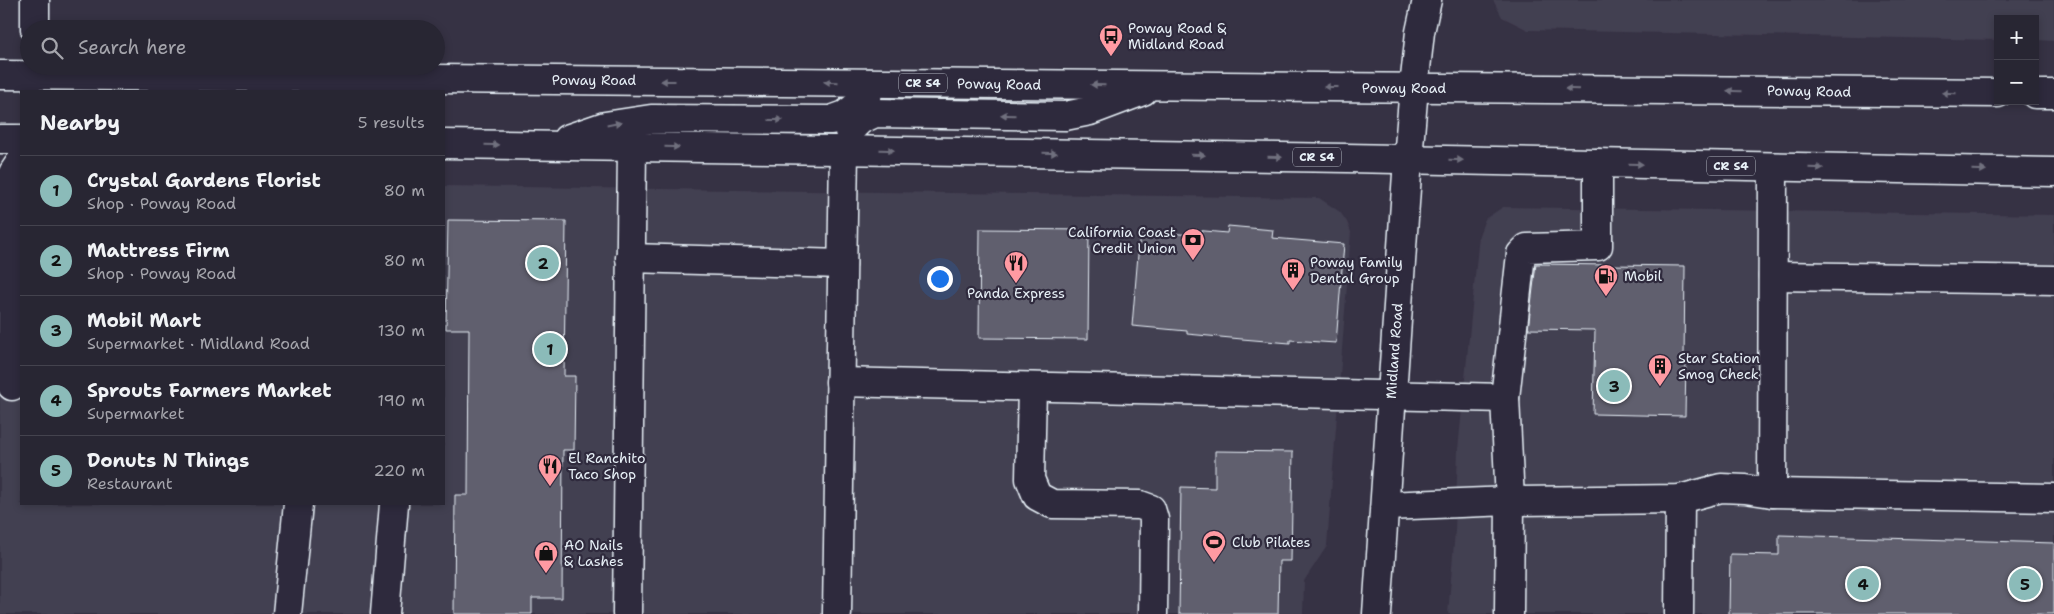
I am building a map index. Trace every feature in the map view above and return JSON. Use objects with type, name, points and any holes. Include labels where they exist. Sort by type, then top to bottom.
[{"type":"main road","points":[[35,0],[36,20]]},
{"type":"main road","name":"Midland Road","points":[[1377,614],[1408,159],[1420,32],[1427,0]]},
{"type":"main road","name":"Poway Road","points":[[0,75],[35,78],[1414,87],[1994,93]]},
{"type":"main road","points":[[552,145],[605,126],[651,119],[831,120],[845,115],[867,98],[869,83]]},
{"type":"main road","points":[[837,614],[844,150],[842,146],[847,133],[860,120],[875,114],[1064,116],[1090,111],[1156,86]]},
{"type":"main road","points":[[2039,94],[2054,94]]},
{"type":"main road","points":[[0,139],[20,139]]},
{"type":"main road","name":"CR S4","points":[[445,144],[1408,159],[2054,172]]},
{"type":"main road","points":[[626,614],[632,146]]},
{"type":"main road","points":[[11,386],[13,173],[20,162]]},
{"type":"main road","points":[[1509,614],[1510,501],[1505,398],[1521,254],[1527,248],[1598,246],[1598,163]]},
{"type":"main road","points":[[1772,493],[1773,167]]},
{"type":"main road","points":[[630,258],[842,264]]},
{"type":"main road","points":[[1773,276],[2054,280]]},
{"type":"main road","points":[[840,382],[1505,398]]},
{"type":"main road","points":[[1032,387],[1030,479],[1037,496],[1052,504],[1140,505],[1151,509],[1154,519],[1153,614]]},
{"type":"main road","points":[[1384,506],[1510,501],[1680,499],[1721,488],[1772,493],[2054,498]]},
{"type":"main road","points":[[1679,614],[1680,499]]},
{"type":"main road","points":[[287,614],[298,505]]},
{"type":"main road","points":[[386,614],[394,505]]},
{"type":"shaded area","points":[[1493,0],[2054,0],[2054,41],[2039,40],[2039,15],[1994,15],[1994,40],[1528,30],[1502,17]]},
{"type":"shaded area","points":[[0,179],[20,180],[20,505],[445,505],[445,186],[1319,198],[1340,212],[1351,232],[1327,546],[1304,581],[1303,614],[0,614]]},
{"type":"shaded area","points":[[1503,207],[2054,215],[2054,614],[1448,614],[1455,531],[1458,450],[1479,235],[1485,219]]},
{"type":"building","points":[[448,220],[566,221],[564,376],[575,376],[574,450],[563,450],[562,598],[532,598],[532,614],[454,614],[455,495],[468,495],[469,329],[446,329]]},
{"type":"building","points":[[1228,226],[1273,230],[1272,238],[1344,244],[1336,343],[1290,340],[1290,343],[1242,339],[1132,326],[1140,231],[1194,235],[1194,230],[1227,233]]},
{"type":"building","name":"Panda Express","points":[[980,229],[1089,230],[1088,339],[979,338]]},
{"type":"building","points":[[1536,264],[1685,266],[1685,416],[1593,414],[1595,330],[1528,329]]},
{"type":"building","points":[[1215,451],[1293,452],[1291,561],[1279,561],[1278,614],[1179,614],[1181,487],[1215,488]]},
{"type":"building","points":[[1779,535],[2054,543],[2054,614],[1729,614],[1730,554],[1779,555]]},
{"type":"place","name":"Poway Road & Midland Road","points":[[1111,57]]},
{"type":"place","name":"California Coast Credit Union","points":[[1193,261]]},
{"type":"place","name":"Mattress Firm","points":[[543,263]]},
{"type":"place","name":"Panda Express","points":[[1016,284]]},
{"type":"place","name":"Poway Family Dental Group","points":[[1293,291]]},
{"type":"place","name":"Mobil","points":[[1606,297]]},
{"type":"place","name":"Crystal Gardens Florist","points":[[550,349]]},
{"type":"place","name":"Mobil Mart","points":[[1614,386]]},
{"type":"place","name":"Star Station Smog Check","points":[[1660,387]]},
{"type":"place","name":"El Ranchito Taco Shop","points":[[550,487]]},
{"type":"place","name":"Club Pilates","points":[[1214,563]]},
{"type":"place","name":"AO Nails & Lashes","points":[[546,574]]},
{"type":"place","name":"Sprouts Farmers Market","points":[[1863,584]]},
{"type":"place","name":"Donuts N Things","points":[[2025,584]]}]
